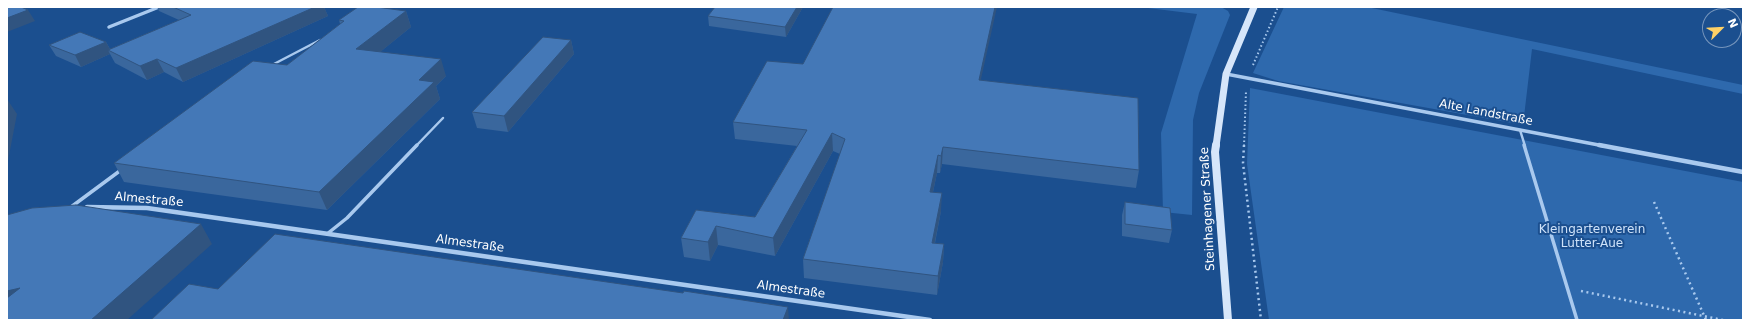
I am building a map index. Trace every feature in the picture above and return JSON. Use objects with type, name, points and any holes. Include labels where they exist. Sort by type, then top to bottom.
[{"type":"main road","name":"Steinhagener Straße","points":[[1228,320],[1215,152],[1226,74],[1252,7]]},
{"type":"street","points":[[109,27],[159,7]]},
{"type":"street","name":"Alte Landstraße","points":[[1226,74],[1743,172]]},
{"type":"street","name":"Almestraße","points":[[68,209],[98,206],[146,208],[930,320]]},
{"type":"lane","points":[[266,68],[328,36]]},
{"type":"lane","points":[[327,234],[348,218],[443,118]]},
{"type":"lane","points":[[1520,130],[1577,320]]},
{"type":"lane","points":[[68,209],[127,166]]},
{"type":"path","points":[[1260,320],[1243,163],[1247,79],[1278,7]]},
{"type":"path","points":[[1654,202],[1705,318]]},
{"type":"path","points":[[1567,288],[1705,318],[1723,320]]},
{"type":"green space","points":[[1140,7],[1221,7],[1228,11],[1230,15],[1199,93],[1193,120],[1192,215],[1163,212],[1161,133],[1197,14]]},
{"type":"green space","points":[[1284,7],[1367,7],[1743,85],[1743,94],[1532,49],[1523,125],[1278,81],[1253,73]]},
{"type":"green space","name":"Kleingartenverein Lutter-Aue","points":[[1250,88],[1743,182],[1743,320],[1269,320],[1247,164]]},
{"type":"building","points":[[7,7],[21,7],[28,10],[7,18]]},
{"type":"building","points":[[173,7],[315,7],[176,68],[157,59],[140,66],[108,50],[191,15]]},
{"type":"building","points":[[358,7],[376,7],[406,11],[356,49],[441,59],[419,80],[434,82],[319,192],[114,163],[253,61],[287,65],[344,21],[339,20]]},
{"type":"building","points":[[715,7],[797,7],[785,27],[708,16]]},
{"type":"building","points":[[833,7],[995,7],[979,80],[1138,98],[1139,170],[943,147],[941,156],[938,155],[930,192],[942,193],[932,243],[944,244],[938,276],[803,259],[845,139],[832,133],[773,238],[716,226],[708,242],[681,238],[696,210],[755,217],[807,130],[733,122],[767,61],[803,64]]},
{"type":"building","points":[[80,32],[106,42],[75,55],[49,45]]},
{"type":"building","points":[[543,37],[571,40],[504,116],[472,112]]},
{"type":"building","points":[[1125,202],[1170,208],[1172,230],[1125,224]]},
{"type":"building","points":[[76,205],[201,224],[91,320],[7,320],[7,298],[20,288],[7,291],[7,215],[32,208]]},
{"type":"building","points":[[275,234],[788,307],[783,320],[151,320],[189,284],[218,289]]}]
